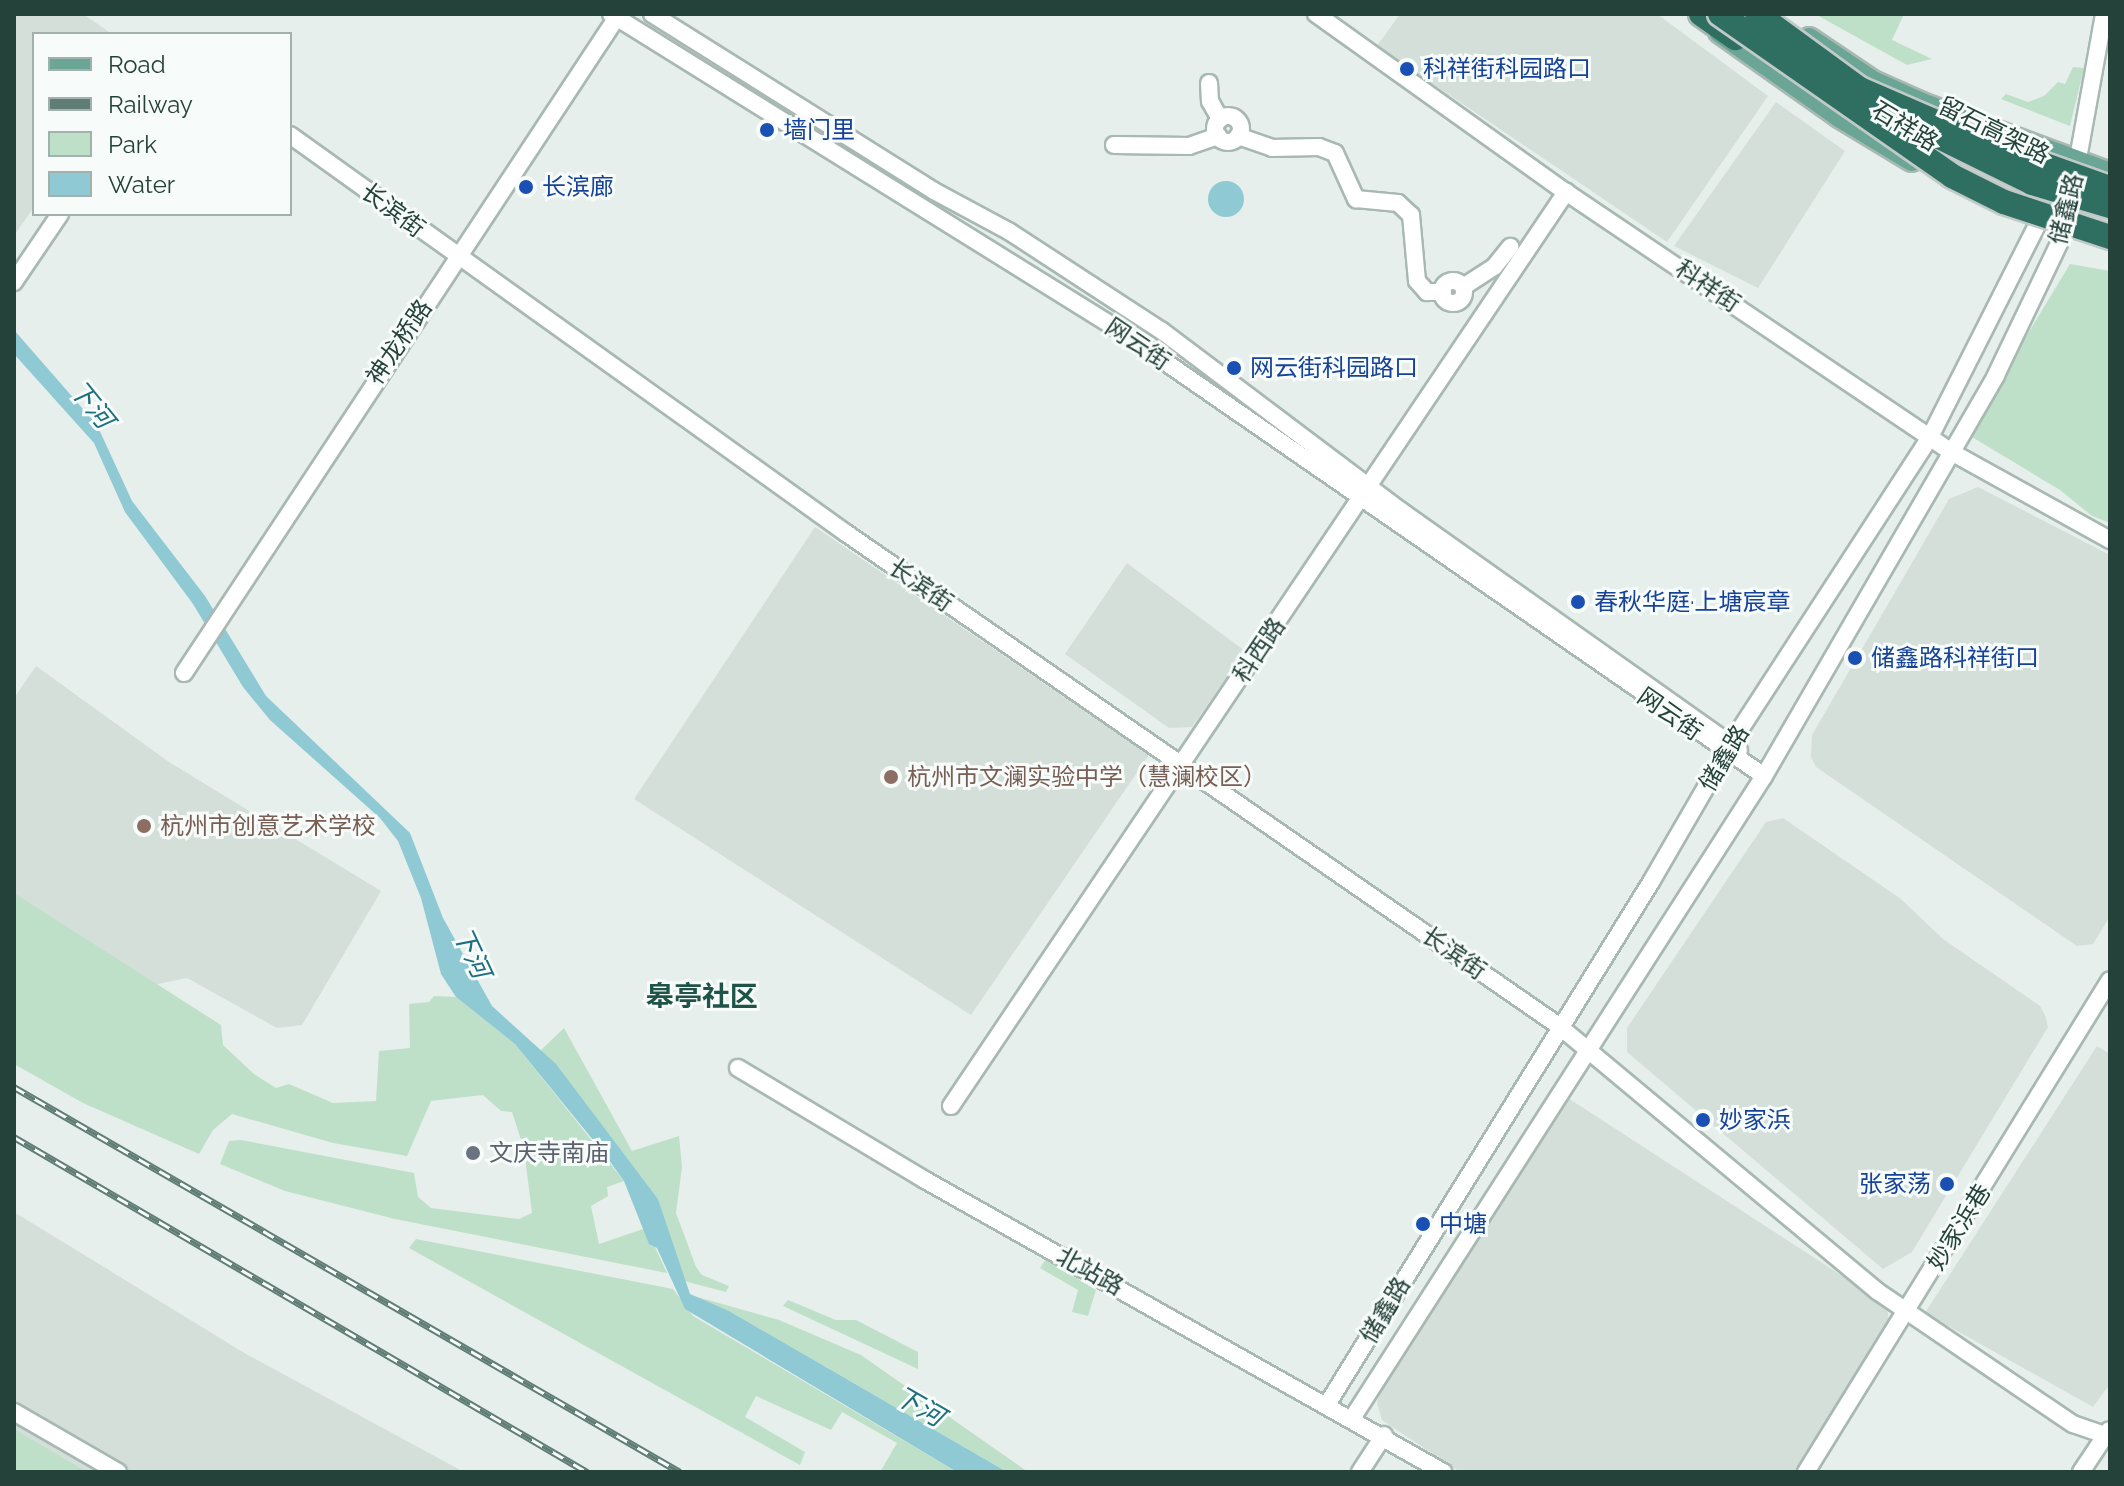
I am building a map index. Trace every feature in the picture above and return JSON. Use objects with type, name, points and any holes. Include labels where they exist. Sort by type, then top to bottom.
[{"type":"highway","points":[[1701,14],[1808,88],[1952,176]]},
{"type":"highway","name":"留石高架路","points":[[1720,14],[1885,126],[1952,176],[2004,202],[2110,237]]},
{"type":"highway","name":"留石高架路","points":[[1757,14],[1860,89],[1963,152],[2032,183],[2110,206]]},
{"type":"highway","name":"留石高架路","points":[[1860,89],[2005,151],[2110,188]]},
{"type":"highway","name":"留石高架路","points":[[1885,126],[1966,171],[2110,222]]},
{"type":"main road","name":"石祥路","points":[[1693,14],[1839,117],[1997,209],[2110,243]]},
{"type":"main road","name":"石祥路","points":[[1775,14],[1873,81],[2110,173]]},
{"type":"street","name":"网云街","points":[[652,14],[934,191],[1010,232],[1162,331],[1365,494]]},
{"type":"street","name":"科祥街","points":[[1316,14],[1566,192],[1931,435],[1951,452],[2110,540]]},
{"type":"street","points":[[2078,161],[2104,14]]},
{"type":"street","name":"网云街","points":[[615,15],[1119,330],[1365,494],[1729,748],[1764,776]]},
{"type":"street","name":"神龙桥路","points":[[184,673],[615,15]]},
{"type":"street","points":[[1209,83],[1210,101],[1220,119],[1218,136]]},
{"type":"street","points":[[1220,119],[1238,120],[1238,136]]},
{"type":"street","name":"长滨街","points":[[292,136],[456,257],[1559,1026],[1719,1164],[1906,1311],[2073,1424],[2108,1434]]},
{"type":"street","points":[[1114,145],[1189,146],[1218,136],[1229,142],[1238,136]]},
{"type":"street","points":[[1238,136],[1272,148],[1319,147],[1335,153],[1356,199],[1398,203],[1411,215],[1417,281],[1427,292],[1443,292],[1446,300],[1456,303],[1464,295],[1463,287],[1494,267],[1510,247]]},
{"type":"street","name":"储鑫路","points":[[1328,1403],[1729,748],[1931,435],[2036,222],[2078,161]]},
{"type":"street","name":"储鑫路","points":[[1353,1417],[1764,776],[1996,375],[2065,231],[2078,161]]},
{"type":"street","name":"科西路","points":[[951,1106],[1566,192]]},
{"type":"street","points":[[14,282],[59,216]]},
{"type":"street","name":"妙家浜巷","points":[[1806,1472],[2110,980]]},
{"type":"street","name":"北站路","points":[[738,1068],[925,1180],[1353,1417],[1443,1472]]},
{"type":"street","points":[[14,1412],[118,1472]]},
{"type":"street","points":[[2081,1472],[2108,1434]]},
{"type":"street","points":[[1360,1472],[1384,1435]]},
{"type":"shaded area","points":[[14,14],[83,14],[109,32],[32,32],[32,210],[16,233]]},
{"type":"shaded area","points":[[1400,14],[1657,14],[1768,96],[1667,242],[1377,46]]},
{"type":"shaded area","points":[[1776,102],[1845,151],[1758,288],[1674,246]]},
{"type":"shaded area","points":[[1978,487],[2110,555],[2110,916],[2093,944],[2077,946],[1816,767],[1811,757],[1812,735],[1949,499]]},
{"type":"shaded area","name":"杭州市文澜实验中学（慧澜校区）","points":[[815,527],[1149,755],[971,1015],[634,799]]},
{"type":"shaded area","points":[[1127,563],[1245,651],[1192,727],[1169,728],[1065,654]]},
{"type":"shaded area","name":"杭州市创意艺术学校","points":[[36,666],[169,762],[381,891],[302,1025],[277,1028],[187,978],[115,993],[14,939],[14,698]]},
{"type":"shaded area","points":[[1783,818],[1901,899],[1943,939],[2040,1006],[2048,1027],[1912,1252],[1883,1269],[1627,1052],[1627,1028],[1766,822]]},
{"type":"shaded area","points":[[2097,1046],[2110,1054],[2110,1384],[2093,1407],[1925,1313]]},
{"type":"shaded area","points":[[1568,1098],[1887,1305],[1889,1322],[1797,1472],[1460,1472],[1382,1420],[1377,1403],[1383,1379],[1543,1102]]},
{"type":"shaded area","points":[[14,1212],[246,1354],[464,1472],[14,1472]]},
{"type":"green space","points":[[1815,14],[1904,14],[1892,40],[1932,59],[1907,65]]},
{"type":"green space","points":[[2073,67],[2084,68],[2070,126],[2001,99],[2006,94],[2028,102],[2044,96],[2058,82],[2065,84]]},
{"type":"green space","points":[[2070,264],[2110,271],[2110,523],[2092,516],[2060,490],[1967,434]]},
{"type":"green space","points":[[14,893],[221,1025],[223,1045],[254,1074],[276,1088],[289,1084],[333,1103],[376,1101],[379,1051],[410,1048],[409,1004],[429,1002],[434,996],[456,997],[515,1044],[624,1181],[607,1187],[608,1196],[591,1206],[599,1244],[646,1228],[667,1273],[395,1219],[285,1191],[220,1164],[229,1141],[241,1140],[414,1173],[418,1197],[431,1208],[519,1219],[532,1213],[524,1149],[512,1112],[501,1111],[483,1095],[431,1101],[407,1156],[333,1143],[232,1114],[213,1130],[199,1154],[83,1103],[14,1064]]},
{"type":"green space","points":[[564,1028],[632,1151],[679,1136],[682,1167],[676,1213],[696,1267],[702,1275],[729,1286],[726,1292],[684,1281],[658,1199],[556,1065],[540,1051]]},
{"type":"green space","points":[[416,1239],[673,1289],[693,1316],[957,1472],[880,1472],[897,1443],[842,1412],[831,1430],[756,1396],[745,1417],[805,1452],[800,1465],[409,1248]]},
{"type":"green space","points":[[1046,1259],[1096,1290],[1088,1316],[1072,1312],[1078,1290],[1040,1268]]},
{"type":"green space","points":[[690,1295],[779,1320],[861,1355],[1028,1472],[1007,1472],[729,1311]]},
{"type":"green space","points":[[788,1300],[836,1320],[856,1320],[918,1352],[918,1369],[783,1306]]},
{"type":"green space","points":[[14,1429],[87,1472],[14,1472]]},
{"type":"water","points":[[1226,181],[1239,186],[1244,199],[1239,212],[1226,217],[1213,212],[1208,199],[1213,186]]},
{"type":"water","points":[[14,330],[97,425],[132,501],[205,596],[266,696],[410,833],[443,918],[492,1006],[556,1064],[658,1199],[690,1294],[729,1311],[1007,1472],[957,1472],[685,1309],[657,1248],[649,1244],[624,1181],[606,1156],[515,1044],[456,997],[441,974],[421,898],[398,841],[380,818],[270,720],[243,687],[193,604],[125,512],[94,443],[14,354]]},
{"type":"railway","points":[[14,1087],[680,1472]]},
{"type":"railway","points":[[14,1137],[587,1472]]},
{"type":"place","name":"科祥街科园路口","points":[[1407,69]]},
{"type":"place","name":"墙门里","points":[[767,130]]},
{"type":"place","name":"长滨廊","points":[[526,187]]},
{"type":"place","name":"网云街科园路口","points":[[1234,368]]},
{"type":"place","name":"春秋华庭·上塘宸章","points":[[1578,602]]},
{"type":"place","name":"储鑫路科祥街口","points":[[1855,658]]},
{"type":"place","name":"杭州市文澜实验中学（慧澜校区）","points":[[891,777]]},
{"type":"place","name":"杭州市创意艺术学校","points":[[144,826]]},
{"type":"place","name":"妙家浜","points":[[1703,1120]]},
{"type":"place","name":"文庆寺南庙","points":[[473,1153]]},
{"type":"place","name":"张家荡","points":[[1947,1184]]},
{"type":"place","name":"中塘","points":[[1423,1224]]},
{"type":"district","name":"皋亭社区","points":[[702,997]]},
{"type":"water label","name":"下河","points":[[91,405]]},
{"type":"water label","name":"下河","points":[[471,953]]},
{"type":"water label","name":"下河","points":[[919,1407]]}]
